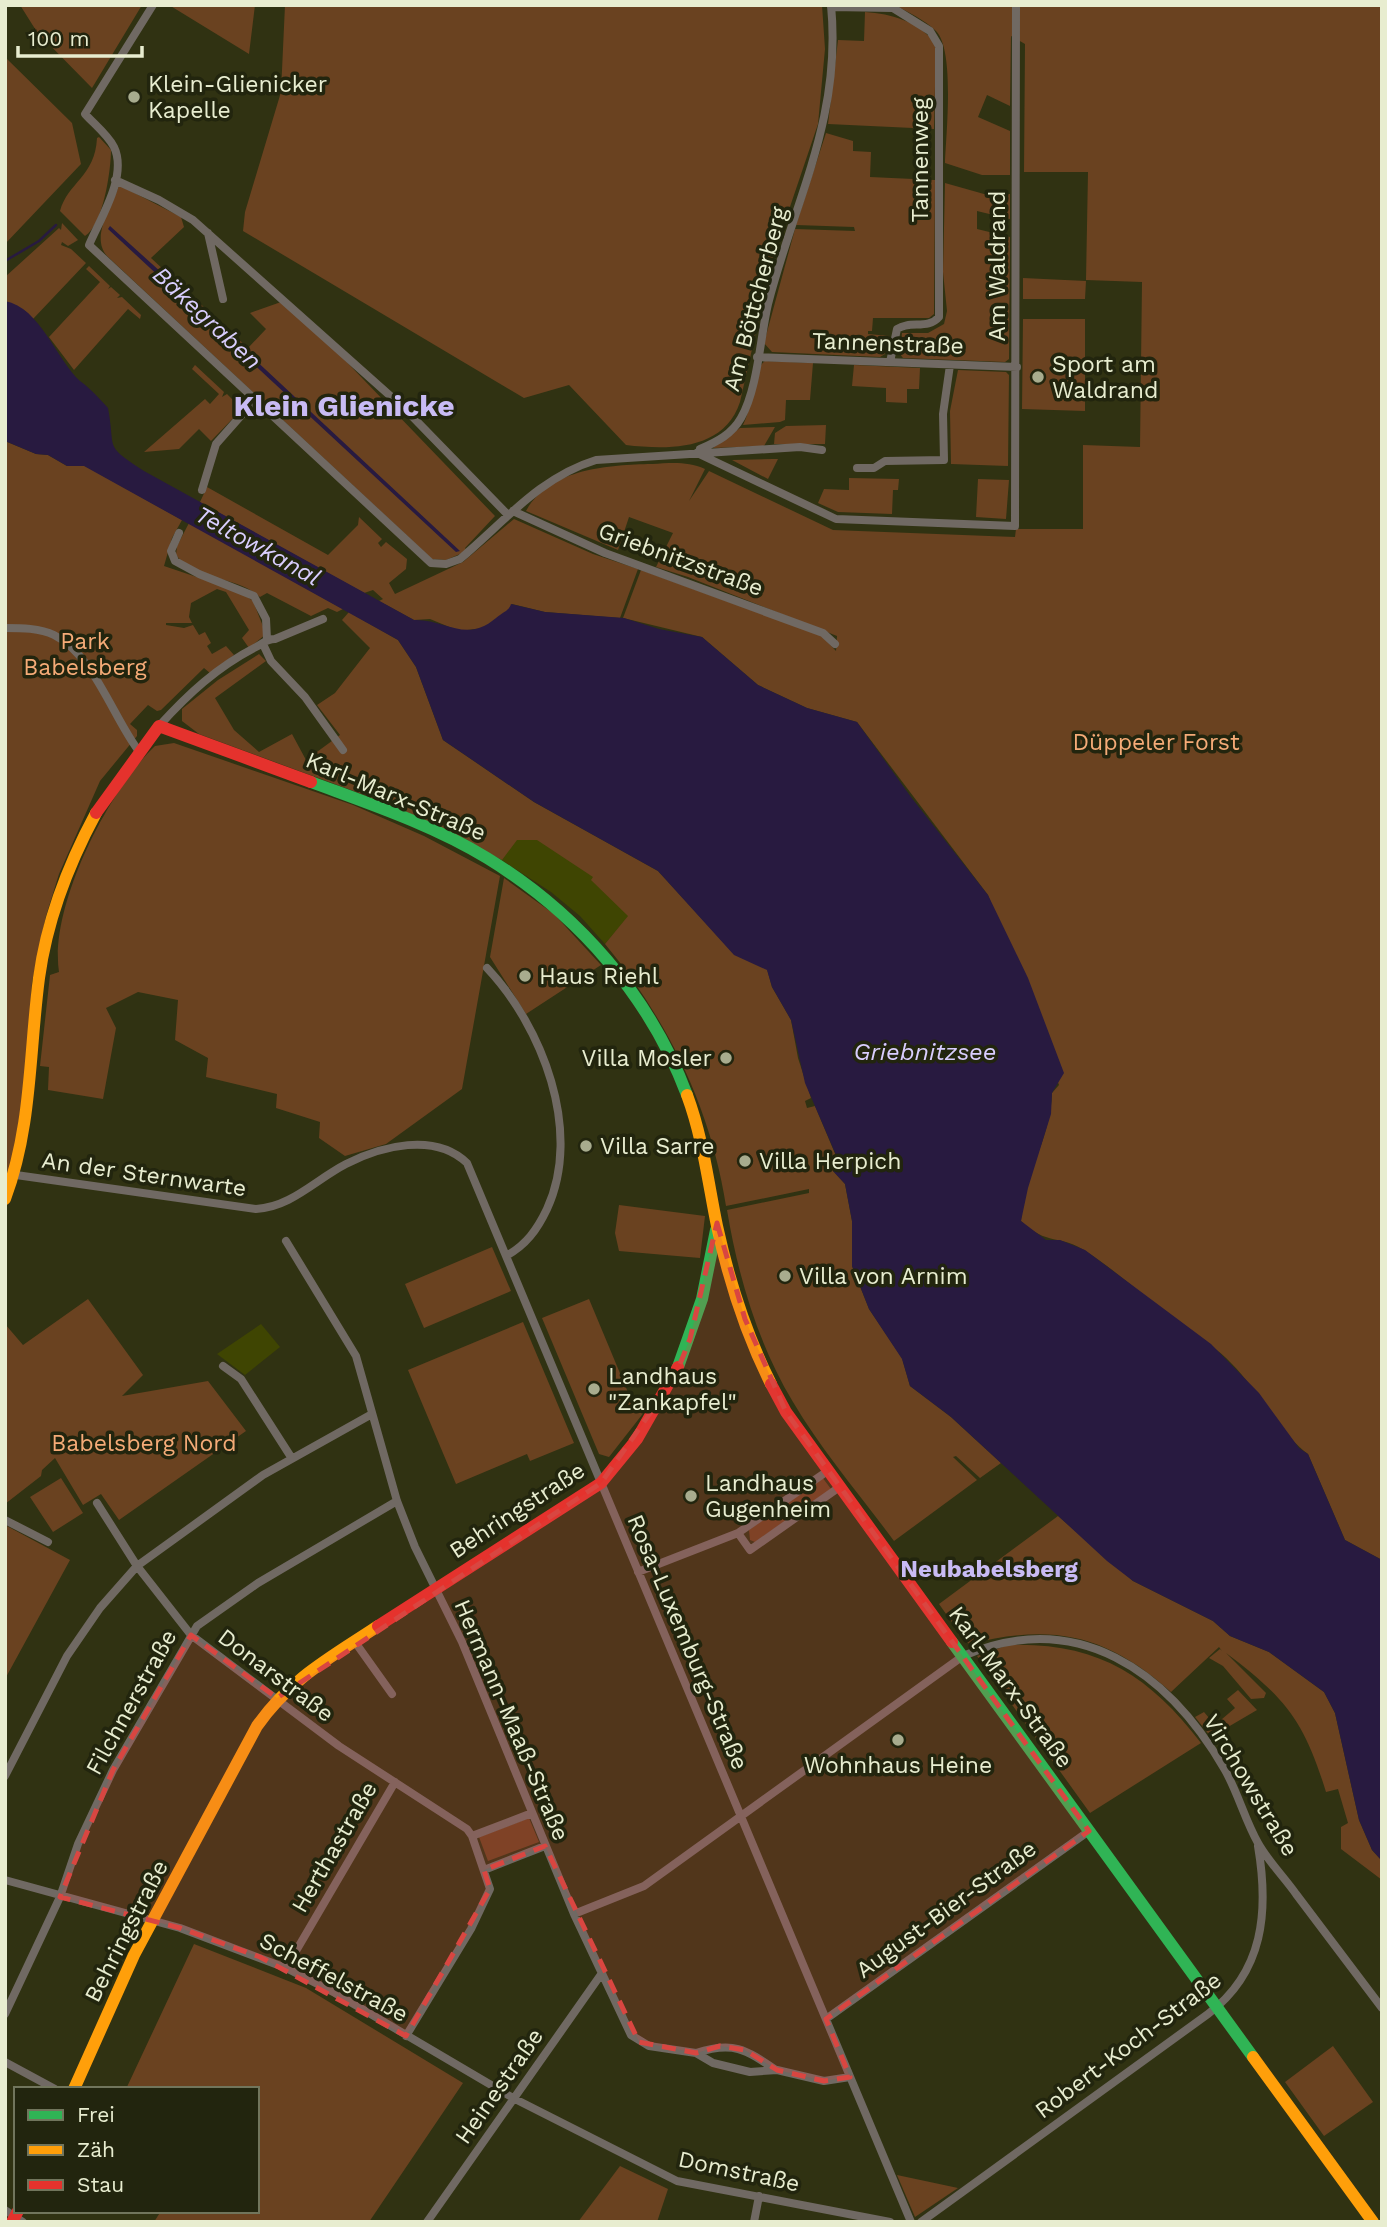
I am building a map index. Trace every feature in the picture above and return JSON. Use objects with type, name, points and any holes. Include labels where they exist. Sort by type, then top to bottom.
[{"type":"street","points":[[153,5],[85,114],[113,145],[118,161],[115,180],[89,245],[431,564],[446,564],[460,559],[554,477],[582,464],[624,456],[800,447],[822,450]]},
{"type":"street","name":"Am Waldrand","points":[[694,452],[836,519],[1014,526],[1017,367],[1016,5]]},
{"type":"street","name":"Am Böttcherberg","points":[[694,452],[723,438],[740,421],[746,408],[780,258],[825,124],[834,49],[831,6]]},
{"type":"street","name":"Tannenweg","points":[[831,6],[893,8],[930,31],[939,46],[939,317],[929,324],[904,325],[897,329],[890,362]]},
{"type":"street","points":[[115,180],[171,206],[208,233],[378,384],[511,513]]},
{"type":"street","points":[[208,233],[223,299]]},
{"type":"street","name":"Tannenstraße","points":[[757,357],[1017,367]]},
{"type":"street","points":[[857,468],[874,468],[885,461],[944,460],[943,414],[950,365]]},
{"type":"street","points":[[202,490],[216,444],[254,401]]},
{"type":"street","name":"Griebnitzstraße","points":[[511,513],[605,553],[823,633],[835,644]]},
{"type":"street","points":[[179,533],[172,551],[175,561],[199,574],[254,596],[265,619],[265,642],[271,661],[305,697],[343,750]]},
{"type":"street","points":[[5,1199],[16,1175],[32,1094],[39,976],[60,891],[81,838],[100,802],[138,750],[209,675],[265,642],[323,619]]},
{"type":"street","points":[[5,628],[34,630],[65,642],[96,679],[138,750]]},
{"type":"street","name":"Karl-Marx-Straße","points":[[159,726],[358,800],[447,837],[504,868],[565,915],[626,984],[657,1030],[676,1069],[704,1146],[717,1223],[740,1307],[765,1372],[791,1419],[1373,2222]]},
{"type":"street","points":[[487,968],[523,1016],[542,1055],[554,1100],[559,1136],[558,1176],[548,1205],[523,1247],[506,1255]]},
{"type":"street","name":"Rosa-Luxemburg-Straße","points":[[379,1152],[427,1145],[441,1147],[467,1163],[911,2222]]},
{"type":"street","name":"An der Sternwarte","points":[[16,1175],[256,1209],[280,1205],[345,1165],[379,1152]]},
{"type":"street","name":"Behringstraße","points":[[75,2087],[152,1921],[257,1726],[277,1698],[296,1680],[601,1483],[637,1439],[674,1379],[702,1299],[717,1223]]},
{"type":"street","name":"Hermann-Maaß-Straße","points":[[286,1241],[356,1356],[397,1501],[435,1589],[463,1645],[574,1914],[631,2035],[639,2042],[696,2053],[713,2063],[750,2072],[777,2070],[824,2081],[850,2077]]},
{"type":"street","points":[[223,1366],[242,1379],[291,1457]]},
{"type":"street","points":[[5,1776],[67,1656],[100,1608],[137,1566],[291,1457],[372,1414]]},
{"type":"street","points":[[638,1572],[738,1533],[829,1470]]},
{"type":"street","points":[[738,1533],[750,1550],[841,1486]]},
{"type":"street","name":"Filchnerstraße","points":[[5,2014],[60,1897],[78,1844],[113,1770],[197,1626],[258,1583],[397,1501]]},
{"type":"street","name":"Donarstraße","points":[[97,1503],[137,1566],[191,1635],[340,1746],[467,1829],[471,1836]]},
{"type":"street","points":[[5,1520],[48,1542]]},
{"type":"street","name":"Virchowstraße","points":[[574,1914],[644,1886],[963,1656],[1006,1640],[1069,1642],[1106,1653],[1140,1673],[1171,1698],[1207,1741],[1227,1773],[1258,1843],[1382,2008]]},
{"type":"street","points":[[355,1642],[392,1694]]},
{"type":"street","name":"Herthastraße","points":[[286,1968],[395,1782]]},
{"type":"street","points":[[406,2036],[471,1929],[490,1889],[471,1836],[532,1813]]},
{"type":"street","name":"August-Bier-Straße","points":[[826,2019],[1089,1830]]},
{"type":"street","name":"Robert-Koch-Straße","points":[[920,2222],[1217,2007],[1240,1985],[1260,1933],[1264,1909],[1264,1879],[1258,1843]]},
{"type":"street","points":[[484,1870],[545,1846]]},
{"type":"street","name":"Scheffelstraße","points":[[5,1880],[152,1921],[233,1947],[286,1968],[513,2098]]},
{"type":"street","name":"Heinestraße","points":[[427,2222],[602,1973]]},
{"type":"street","name":"Hermann-Maaß-Straße","points":[[696,2053],[720,2046],[745,2050],[777,2070]]},
{"type":"street","points":[[5,2062],[50,2087]]},
{"type":"street","name":"Domstraße","points":[[513,2098],[677,2181],[890,2222]]},
{"type":"street","points":[[754,2222],[759,2196]]},
{"type":"highlighted area","points":[[717,1223],[745,1319],[786,1412],[1089,1831],[826,2019],[850,2077],[824,2081],[777,2070],[745,2050],[720,2046],[696,2053],[639,2042],[545,1846],[484,1870],[490,1889],[406,2036],[260,1957],[180,1928],[60,1897],[113,1770],[191,1635],[277,1698],[601,1483],[674,1379],[690,1339]]},
{"type":"shaded area","points":[[511,815],[637,906],[605,944],[580,916],[551,892],[486,850]]},
{"type":"shaded area","points":[[261,1324],[280,1347],[245,1375],[217,1354]]},
{"type":"green space","points":[[20,5],[142,5],[92,88],[37,32]]},
{"type":"green space","points":[[169,5],[255,5],[249,54]]},
{"type":"green space","points":[[285,5],[822,5],[825,49],[818,124],[773,257],[740,402],[732,418],[721,430],[693,444],[676,447],[626,445],[569,385],[524,398],[243,231],[245,212],[281,92]]},
{"type":"green space","name":"Düppeler Forst","points":[[894,5],[1382,5],[1382,1560],[1345,1540],[1308,1454],[1290,1437],[1227,1359],[1087,1252],[1069,1243],[1038,1234],[1021,1221],[1027,1188],[1047,1126],[1052,1093],[1059,1085],[988,895],[857,722],[807,708],[758,685],[702,637],[623,618],[641,570],[822,636],[836,651],[837,636],[656,567],[673,533],[629,517],[618,550],[526,511],[537,497],[565,477],[600,468],[679,463],[705,469],[689,501],[709,471],[833,530],[1015,537],[1016,529],[1083,529],[1083,445],[1140,447],[1142,282],[1086,280],[1088,172],[1024,172],[1025,44],[1011,36],[1010,106],[987,95],[978,117],[1010,131],[1010,175],[982,175],[945,163],[948,94],[946,56],[942,41],[936,31],[927,24]]},
{"type":"green space","points":[[865,12],[913,24],[936,44],[934,129],[828,124],[838,40],[864,41]]},
{"type":"green space","points":[[5,57],[72,123],[81,164],[5,244]]},
{"type":"green space","points":[[826,133],[853,141],[853,151],[871,152],[870,177],[935,180],[934,314],[929,318],[873,318],[872,331],[868,331],[868,334],[889,336],[885,354],[880,357],[772,352],[764,343],[795,229],[855,231],[854,227],[796,225]]},
{"type":"green space","points":[[99,137],[111,150],[109,171],[105,197],[97,221],[85,236],[60,211],[69,193],[92,162]]},
{"type":"green space","points":[[945,183],[984,194],[1010,194],[1010,219],[977,211],[977,229],[1010,237],[1009,359],[1005,362],[903,358],[900,354],[902,333],[928,333],[944,324],[947,311],[943,272]]},
{"type":"green space","points":[[119,185],[181,217],[184,227],[151,258],[248,348],[266,329],[250,313],[281,302],[337,352],[495,516],[465,548],[467,551],[446,560],[432,559],[107,256],[102,248],[101,231]]},
{"type":"green space","points":[[62,223],[78,240],[68,246],[62,242],[61,245],[71,249],[86,263],[33,319],[25,311],[5,301],[5,277],[59,228],[61,230]]},
{"type":"green space","points":[[89,266],[110,286],[108,289],[111,287],[120,295],[117,298],[122,297],[141,315],[140,319],[128,309],[74,370],[49,337],[100,282],[86,269]]},
{"type":"green space","points":[[1023,278],[1086,281],[1085,299],[1023,299]]},
{"type":"green space","points":[[1023,319],[1085,319],[1085,411],[1022,409]]},
{"type":"green space","points":[[765,361],[813,363],[810,400],[786,400],[785,420],[780,422],[743,425],[758,372]]},
{"type":"green space","points":[[195,365],[224,392],[222,397],[227,394],[242,409],[211,441],[199,429],[179,449],[144,452],[205,399],[210,404],[219,394],[192,369]]},
{"type":"green space","points":[[854,365],[920,368],[919,389],[907,389],[907,403],[886,402],[886,388],[852,386]]},
{"type":"green space","points":[[958,370],[1006,372],[1009,375],[1008,466],[951,464],[950,411]]},
{"type":"green space","points":[[826,425],[825,444],[774,444],[775,433],[786,426]]},
{"type":"green space","points":[[775,427],[764,446],[713,448],[740,428]]},
{"type":"green space","name":"Park Babelsberg","points":[[5,441],[36,454],[48,455],[67,466],[84,465],[182,520],[172,538],[164,566],[241,592],[253,601],[266,634],[249,648],[242,638],[249,630],[226,592],[217,589],[191,603],[189,617],[192,623],[166,623],[184,628],[193,625],[199,635],[205,632],[211,643],[207,646],[212,654],[226,646],[234,655],[210,673],[204,668],[161,710],[157,711],[148,705],[130,724],[137,730],[137,736],[100,781],[59,874],[46,916],[32,982],[26,1085],[14,1164],[5,1186]]},
{"type":"green space","points":[[773,459],[778,459],[768,479],[732,460]]},
{"type":"green space","points":[[849,478],[899,479],[898,490],[893,490],[892,514],[838,512],[818,503],[824,489],[849,490]]},
{"type":"green space","points":[[978,479],[1009,480],[1006,519],[976,517]]},
{"type":"green space","points":[[207,487],[328,555],[358,525],[359,517],[382,539],[378,543],[381,547],[386,542],[407,559],[406,569],[389,583],[395,594],[463,562],[514,519],[593,554],[638,569],[620,618],[545,612],[512,604],[509,611],[483,628],[459,631],[430,619],[414,620],[379,601],[383,599],[373,590],[364,593],[203,504],[200,502]]},
{"type":"green space","points":[[189,523],[343,609],[337,612],[328,608],[311,616],[267,593],[260,597],[240,585],[194,570],[176,555],[177,546]]},
{"type":"green space","points":[[349,612],[398,640],[416,667],[443,740],[534,802],[658,871],[734,954],[767,969],[772,987],[791,1020],[798,1058],[811,1098],[805,1101],[807,1108],[815,1106],[836,1156],[833,1171],[845,1184],[852,1221],[852,1266],[869,1309],[902,1358],[910,1386],[951,1417],[1001,1463],[980,1478],[956,1456],[953,1457],[977,1480],[894,1541],[816,1438],[793,1402],[769,1357],[737,1260],[727,1210],[809,1193],[809,1189],[726,1206],[710,1135],[684,1067],[648,1003],[605,944],[628,916],[591,880],[593,877],[537,840],[517,840],[502,860],[397,807],[199,734],[182,721],[182,709],[218,680],[259,654],[266,661],[215,698],[234,730],[259,752],[292,734],[306,760],[340,735],[317,705],[335,693],[370,648],[342,620]]},
{"type":"green space","points":[[174,743],[353,805],[424,836],[500,876],[462,1089],[386,1144],[345,1156],[319,1138],[320,1122],[276,1108],[277,1094],[206,1077],[208,1058],[175,1040],[178,1000],[138,992],[106,1008],[116,1028],[103,1099],[48,1090],[49,1067],[40,1066],[50,975],[59,972],[58,945],[73,884],[101,820],[119,791],[155,746]]},
{"type":"green space","points":[[504,878],[554,914],[601,965],[526,1014],[490,957]]},
{"type":"green space","points":[[619,1205],[705,1216],[700,1258],[619,1251],[615,1233]]},
{"type":"green space","points":[[492,1247],[511,1291],[424,1328],[405,1284]]},
{"type":"green space","name":"Babelsberg Nord","points":[[88,1299],[143,1375],[122,1396],[208,1381],[246,1431],[119,1520],[101,1494],[83,1505],[55,1458],[42,1470],[41,1476],[5,1504],[5,1324],[23,1345]]},
{"type":"green space","points":[[589,1299],[632,1402],[645,1411],[609,1457],[599,1454],[542,1318]]},
{"type":"green space","points":[[523,1322],[574,1443],[530,1461],[527,1454],[456,1484],[408,1370]]},
{"type":"green space","points":[[822,1477],[831,1489],[755,1542],[750,1540],[749,1530]]},
{"type":"green space","points":[[61,1478],[83,1513],[53,1532],[30,1497]]},
{"type":"green space","points":[[1058,1516],[1133,1581],[1213,1621],[1230,1636],[1269,1652],[1324,1692],[1335,1713],[1359,1820],[1372,1850],[1382,1861],[1382,1880],[1341,1849],[1341,1827],[1348,1823],[1338,1789],[1326,1792],[1310,1747],[1290,1713],[1264,1684],[1226,1653],[1266,1693],[1264,1698],[1251,1699],[1223,1666],[1209,1658],[1220,1649],[1222,1651],[1219,1647],[1171,1692],[1124,1658],[1101,1646],[1078,1639],[1028,1635],[970,1644],[966,1642],[939,1604]]},
{"type":"green space","points":[[5,1525],[70,1560],[5,1679]]},
{"type":"green space","points":[[1008,1645],[1068,1649],[1094,1656],[1118,1667],[1161,1698],[1201,1743],[1090,1813],[977,1656]]},
{"type":"green space","points":[[1238,1690],[1257,1710],[1211,1737],[1195,1717],[1204,1712],[1215,1725],[1235,1708],[1227,1699]]},
{"type":"green space","points":[[529,1818],[539,1842],[488,1861],[479,1837]]},
{"type":"green space","points":[[194,1944],[306,1988],[463,2083],[369,2222],[154,2222],[160,2213],[259,2213],[259,2087],[127,2087]]},
{"type":"green space","points":[[1333,2046],[1373,2102],[1324,2136],[1285,2082]]},
{"type":"green space","points":[[620,2166],[668,2189],[657,2222],[578,2222]]},
{"type":"green space","points":[[897,2175],[958,2188],[915,2217]]},
{"type":"water","name":"Bäkegraben","points":[[110,226],[162,273],[167,271],[172,276],[170,281],[220,328],[225,326],[233,333],[234,340],[460,551],[456,552],[108,229]]},
{"type":"water","name":"Griebnitzsee","points":[[5,301],[28,313],[72,372],[108,408],[112,440],[122,456],[144,471],[414,620],[465,630],[475,629],[485,626],[511,604],[545,612],[624,618],[659,629],[702,637],[758,685],[807,708],[857,722],[911,797],[988,895],[1028,978],[1064,1073],[1052,1093],[1051,1114],[1028,1188],[1021,1221],[1046,1240],[1060,1240],[1085,1250],[1211,1344],[1259,1393],[1299,1448],[1308,1454],[1345,1540],[1382,1560],[1382,1861],[1372,1850],[1359,1820],[1335,1713],[1324,1692],[1269,1652],[1230,1636],[1213,1621],[1133,1581],[1107,1561],[951,1417],[910,1386],[902,1359],[869,1309],[852,1266],[852,1221],[845,1184],[833,1171],[836,1155],[805,1083],[791,1020],[772,987],[767,970],[734,955],[658,871],[534,802],[443,740],[416,667],[398,640],[84,466],[67,466],[48,455],[36,454],[5,441]]},
{"type":"waterway","name":"Bäkegraben","points":[[5,261],[39,241],[56,225]]},
{"type":"traffic: fast","points":[[311,782],[445,835],[487,858],[551,904],[607,960],[631,991],[653,1024],[687,1095]]},
{"type":"traffic: fast","points":[[678,1367],[702,1299],[716,1230]]},
{"type":"traffic: fast","points":[[952,1642],[1253,2057]]},
{"type":"traffic: slow","points":[[5,1199],[14,1172],[25,1117],[39,978],[47,935],[76,852],[96,813]]},
{"type":"traffic: slow","points":[[687,1095],[701,1144],[727,1267],[746,1327],[771,1384]]},
{"type":"traffic: slow","points":[[75,2087],[134,1955],[257,1726],[298,1682],[378,1626]]},
{"type":"traffic: slow","points":[[1253,2057],[1373,2222]]},
{"type":"traffic: jam","points":[[96,813],[159,726],[311,782]]},
{"type":"traffic: jam","points":[[378,1626],[601,1483],[637,1439],[678,1367]]},
{"type":"traffic: jam","points":[[771,1384],[786,1412],[952,1642]]},
{"type":"traffic: jam","points":[[12,2222],[17,2213]]},
{"type":"place","name":"Klein-Glienicker Kapelle","points":[[134,97]]},
{"type":"place","name":"Sport am Waldrand","points":[[1038,377]]},
{"type":"place","name":"Haus Riehl","points":[[525,976]]},
{"type":"place","name":"Villa Mosler","points":[[726,1058]]},
{"type":"place","name":"Villa Sarre","points":[[586,1146]]},
{"type":"place","name":"Villa Herpich","points":[[745,1161]]},
{"type":"place","name":"Villa von Arnim","points":[[785,1276]]},
{"type":"place","name":"Landhaus \"Zankapfel\"","points":[[594,1389]]},
{"type":"place","name":"Landhaus Gugenheim","points":[[691,1496]]},
{"type":"place","name":"Wohnhaus Heine","points":[[898,1740]]},
{"type":"district","name":"Klein Glienicke","points":[[344,406]]},
{"type":"district","name":"Neubabelsberg","points":[[989,1569]]},
{"type":"water label","name":"Teltowkanal","points":[[258,546]]}]
